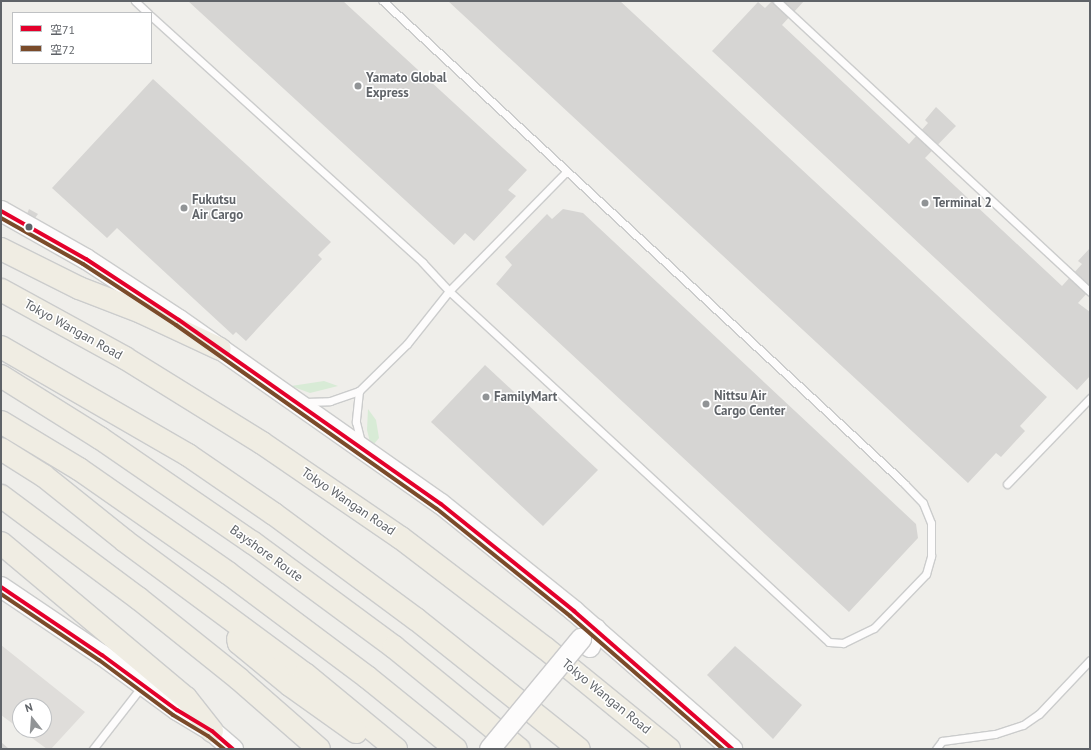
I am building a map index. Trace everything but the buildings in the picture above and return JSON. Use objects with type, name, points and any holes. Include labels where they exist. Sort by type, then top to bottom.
[{"type":"highway","points":[[1,249],[79,288],[141,312],[220,349]]},
{"type":"highway","name":"Tokyo Wangan Road","points":[[1,290],[125,358],[287,460],[401,538],[545,648],[669,749]]},
{"type":"highway","points":[[1,347],[188,454],[274,514],[410,614],[579,749]]},
{"type":"highway","name":"Bayshore Route","points":[[1,376],[100,438],[253,543],[394,647],[519,749]]},
{"type":"highway","points":[[1,422],[92,478],[228,573],[367,677],[456,749]]},
{"type":"highway","points":[[1,449],[44,476],[125,541],[305,674],[389,743]]},
{"type":"highway","points":[[1,496],[144,603],[239,679],[319,749]]},
{"type":"highway","points":[[1,543],[186,698],[212,731]]},
{"type":"street","points":[[1,211],[86,259],[220,349],[288,399],[441,504],[589,638],[732,749]]},
{"type":"street","points":[[1,587],[102,655],[142,686],[212,731],[233,749]]},
{"type":"street","points":[[490,749],[589,638]]},
{"type":"street","points":[[504,749],[589,638]]},
{"type":"lane","points":[[135,1],[147,12]]},
{"type":"lane","points":[[152,17],[423,263],[449,291],[829,642],[843,643],[874,628],[926,574],[931,556],[931,522],[923,503],[904,483],[566,172],[383,1]]},
{"type":"lane","points":[[777,1],[1090,292]]},
{"type":"lane","points":[[288,399],[319,403],[342,398],[359,391],[407,344],[449,291],[566,172]]},
{"type":"lane","points":[[359,391],[357,432],[367,454]]},
{"type":"lane","points":[[1007,484],[1090,398]]},
{"type":"lane","points":[[936,749],[942,742],[995,734],[1023,725],[1039,714],[1090,660]]},
{"type":"lane","points":[[93,749],[142,686]]},
{"type":"shaded area","points":[[1,645],[85,712],[51,749],[47,749],[32,738],[52,738],[52,698],[12,698],[12,723],[1,715]]},
{"type":"green space","points":[[324,381],[338,386],[310,393],[291,386]]},
{"type":"green space","points":[[368,409],[376,420],[379,438],[374,444],[370,442],[367,430]]},
{"type":"transit line","name":"空71","points":[[1,211],[86,259],[179,320],[441,504],[574,611],[732,749]]},
{"type":"transit line","name":"空72","points":[[1,218],[83,264],[176,325],[437,509],[570,616],[723,749]]},
{"type":"transit line","name":"空71","points":[[1,587],[102,655],[177,710],[212,731],[233,749]]},
{"type":"transit line","name":"空72","points":[[1,594],[99,660],[173,715],[208,736],[224,749]]},
{"type":"place","name":"Yamato Global Express","points":[[358,86]]},
{"type":"place","name":"Terminal 2","points":[[925,203]]},
{"type":"place","name":"Fukutsu Air Cargo","points":[[184,208]]},
{"type":"place","name":"FamilyMart","points":[[486,397]]},
{"type":"place","name":"Nittsu Air Cargo Center","points":[[706,404]]}]
